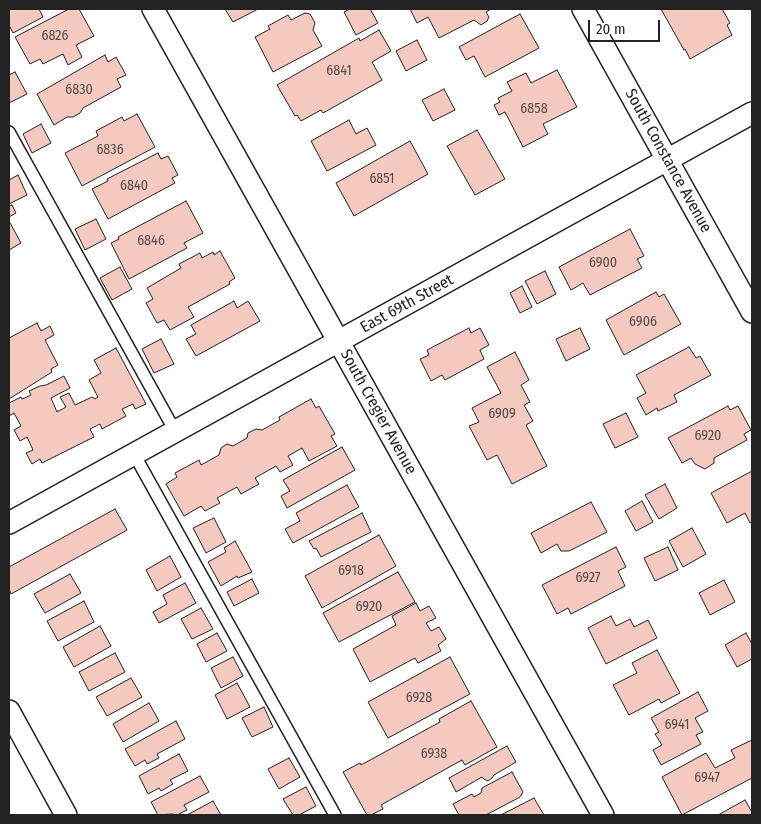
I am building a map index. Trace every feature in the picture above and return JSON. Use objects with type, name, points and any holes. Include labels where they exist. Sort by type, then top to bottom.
[{"type":"street","name":"South Cregier Avenue","points":[[152,9],[603,815]]},
{"type":"street","name":"South Constance Avenue","points":[[583,9],[752,312]]},
{"type":"street","name":"East 69th Street","points":[[11,516],[134,454],[752,113]]},
{"type":"street","points":[[9,711],[66,815]]},
{"type":"lane","points":[[9,132],[175,431]]},
{"type":"lane","points":[[134,454],[335,815]]},
{"type":"building","points":[[9,9],[39,9],[43,17],[13,33],[9,25]]},
{"type":"building","points":[[69,9],[79,9],[94,36],[76,45],[82,57],[68,65],[63,54],[43,64],[40,59],[30,64],[15,37]]},
{"type":"building","points":[[225,9],[258,9],[233,22]]},
{"type":"building","points":[[350,9],[370,9],[378,23],[356,35],[344,12]]},
{"type":"building","points":[[410,9],[491,9],[486,12],[489,17],[487,21],[481,25],[474,20],[439,38],[428,17],[417,23]]},
{"type":"building","points":[[661,9],[722,9],[730,23],[727,25],[732,35],[690,59]]},
{"type":"building","points":[[305,13],[310,14],[315,23],[313,30],[322,46],[273,72],[255,37],[270,29],[268,26],[288,15],[291,20]]},
{"type":"building","points":[[520,14],[539,48],[485,77],[474,56],[466,60],[459,47]]},
{"type":"building","points":[[379,30],[391,51],[372,62],[382,80],[323,113],[321,110],[301,121],[297,115],[295,116],[277,85],[359,38],[360,41]]},
{"type":"building","points":[[417,40],[427,60],[406,71],[396,51]]},
{"type":"building","points":[[105,55],[108,62],[116,57],[126,75],[117,79],[121,87],[83,108],[80,113],[73,117],[67,117],[54,125],[37,94]]},
{"type":"building","points":[[557,70],[577,107],[543,124],[548,134],[523,147],[505,112],[499,115],[494,105],[500,102],[498,98],[512,91],[507,82],[526,73],[531,83]]},
{"type":"building","points":[[15,72],[27,94],[9,103],[9,75]]},
{"type":"building","points":[[444,89],[455,110],[433,121],[422,100]]},
{"type":"building","points":[[137,114],[155,147],[82,186],[65,153],[98,136],[96,131],[122,117],[124,121]]},
{"type":"building","points":[[349,120],[356,134],[367,128],[376,145],[327,171],[311,141]]},
{"type":"building","points":[[41,124],[51,143],[32,153],[23,134]]},
{"type":"building","points":[[477,130],[505,179],[475,195],[447,146]]},
{"type":"building","points":[[410,141],[428,174],[354,216],[336,183]]},
{"type":"building","points":[[158,153],[161,159],[168,156],[178,175],[172,178],[175,183],[108,219],[92,189],[108,181],[107,179]]},
{"type":"building","points":[[18,175],[27,195],[9,204],[9,180]]},
{"type":"building","points":[[186,201],[203,233],[184,243],[187,248],[129,279],[111,243],[119,239],[118,237]]},
{"type":"building","points":[[12,205],[16,213],[9,217],[9,206]]},
{"type":"building","points":[[96,219],[106,239],[85,250],[75,229]]},
{"type":"building","points":[[9,221],[21,243],[9,250]]},
{"type":"building","points":[[630,229],[644,256],[637,259],[642,268],[590,295],[583,283],[571,290],[559,267]]},
{"type":"building","points":[[220,251],[235,278],[229,282],[230,284],[188,307],[194,317],[170,330],[164,320],[157,323],[146,303],[153,299],[147,288],[181,268],[179,264],[200,253],[202,258],[213,252],[214,255]]},
{"type":"building","points":[[120,267],[132,289],[112,300],[100,278]]},
{"type":"building","points":[[545,271],[556,294],[537,304],[525,281]]},
{"type":"building","points":[[522,286],[532,307],[520,313],[510,293]]},
{"type":"building","points":[[656,292],[659,297],[664,294],[681,324],[624,355],[606,320]]},
{"type":"building","points":[[234,301],[237,308],[248,301],[260,321],[196,356],[186,339],[196,334],[191,325]]},
{"type":"building","points":[[37,323],[41,331],[50,326],[54,335],[45,340],[58,365],[51,369],[52,372],[9,399],[9,338]]},
{"type":"building","points":[[469,328],[471,333],[480,328],[489,345],[480,350],[484,359],[445,380],[442,375],[431,381],[420,359],[429,355],[427,350]]},
{"type":"building","points":[[580,328],[590,349],[566,361],[556,339]]},
{"type":"building","points":[[161,339],[174,364],[154,373],[142,349]]},
{"type":"building","points":[[689,347],[696,358],[700,356],[711,375],[674,395],[677,402],[658,411],[657,408],[646,415],[637,398],[646,393],[636,375]]},
{"type":"building","points":[[116,348],[146,404],[135,409],[133,404],[122,409],[126,416],[102,429],[100,424],[90,429],[94,437],[42,463],[40,459],[32,464],[26,453],[33,450],[27,437],[20,441],[14,430],[21,426],[14,413],[9,416],[9,403],[21,397],[22,399],[31,395],[29,391],[64,376],[70,388],[51,398],[57,412],[66,407],[60,397],[69,393],[75,405],[92,397],[95,399],[98,397],[89,380],[101,373],[94,360]]},
{"type":"building","points":[[515,352],[529,380],[521,385],[530,402],[524,405],[533,421],[526,425],[547,466],[512,484],[497,455],[487,460],[469,426],[479,422],[472,408],[501,393],[487,367]]},
{"type":"building","points":[[311,399],[316,408],[319,406],[335,434],[331,436],[337,446],[309,461],[302,448],[288,456],[293,465],[280,472],[276,466],[255,478],[259,484],[241,494],[237,487],[217,498],[220,503],[205,511],[201,506],[184,516],[166,484],[177,477],[175,473],[199,460],[201,465],[219,455],[221,448],[227,444],[233,446],[247,438],[248,433],[256,429],[262,430],[280,420],[279,417]]},
{"type":"building","points":[[728,406],[730,410],[738,406],[751,430],[744,434],[747,440],[714,458],[714,463],[705,469],[695,464],[691,458],[682,463],[668,438]]},
{"type":"building","points":[[626,413],[638,437],[615,448],[603,424]]},
{"type":"building","points":[[342,447],[355,470],[287,508],[281,496],[290,491],[283,480]]},
{"type":"building","points":[[752,471],[752,522],[750,523],[745,513],[727,523],[711,493]]},
{"type":"building","points":[[665,484],[677,508],[659,519],[645,495]]},
{"type":"building","points":[[347,485],[359,507],[293,543],[285,529],[300,521],[296,513]]},
{"type":"building","points":[[642,501],[653,522],[636,531],[625,511]]},
{"type":"building","points":[[591,502],[607,532],[569,551],[561,551],[557,544],[541,553],[531,533]]},
{"type":"building","points":[[115,509],[127,530],[11,594],[9,589],[9,567]]},
{"type":"building","points":[[362,513],[371,532],[321,557],[309,541]]},
{"type":"building","points":[[214,518],[226,542],[206,553],[193,528]]},
{"type":"building","points":[[692,528],[706,554],[683,567],[669,541]]},
{"type":"building","points":[[379,535],[396,566],[322,608],[305,576]]},
{"type":"building","points":[[235,541],[252,572],[238,578],[237,576],[221,586],[208,562],[226,552],[224,548]]},
{"type":"building","points":[[616,547],[626,567],[618,571],[625,586],[571,614],[568,608],[557,614],[542,585]]},
{"type":"building","points":[[668,547],[678,570],[655,581],[644,558]]},
{"type":"building","points":[[170,556],[181,577],[157,591],[146,570]]},
{"type":"building","points":[[398,572],[415,602],[339,642],[323,613]]},
{"type":"building","points":[[70,574],[81,593],[45,613],[34,594]]},
{"type":"building","points":[[252,579],[259,593],[234,606],[227,592]]},
{"type":"building","points":[[724,580],[735,602],[710,615],[699,593]]},
{"type":"building","points":[[185,583],[196,603],[159,623],[153,612],[167,604],[163,595]]},
{"type":"building","points":[[84,601],[94,622],[58,641],[47,621]]},
{"type":"building","points":[[416,603],[420,611],[429,606],[436,618],[426,623],[431,631],[439,627],[446,639],[438,645],[441,651],[418,663],[415,658],[370,682],[353,649],[396,625],[392,616]]},
{"type":"building","points":[[201,608],[213,629],[192,639],[181,619]]},
{"type":"building","points":[[611,616],[616,626],[630,619],[634,627],[648,620],[657,638],[606,664],[588,628]]},
{"type":"building","points":[[100,626],[111,646],[74,667],[63,647]]},
{"type":"building","points":[[217,633],[227,651],[206,662],[197,644]]},
{"type":"building","points":[[746,633],[752,644],[752,659],[737,667],[725,645]]},
{"type":"building","points":[[657,650],[680,693],[661,703],[659,699],[629,715],[613,685],[637,673],[632,663]]},
{"type":"building","points":[[115,653],[125,672],[89,691],[79,672]]},
{"type":"building","points":[[233,657],[243,676],[221,688],[211,668]]},
{"type":"building","points":[[450,657],[470,694],[388,738],[368,702]]},
{"type":"building","points":[[131,678],[142,697],[107,716],[96,697]]},
{"type":"building","points":[[237,683],[250,707],[227,719],[215,695]]},
{"type":"building","points":[[698,692],[708,711],[695,718],[703,732],[696,735],[701,744],[661,765],[653,750],[662,745],[655,734],[659,732],[651,718]]},
{"type":"building","points":[[471,701],[497,747],[465,765],[462,760],[381,805],[383,809],[367,815],[343,772],[360,763],[361,765],[440,722],[439,719]]},
{"type":"building","points":[[149,703],[159,721],[123,742],[113,724]]},
{"type":"building","points":[[264,707],[273,727],[252,737],[242,718]]},
{"type":"building","points":[[176,721],[185,739],[157,754],[159,758],[147,764],[145,760],[135,766],[125,749]]},
{"type":"building","points":[[752,740],[752,778],[682,815],[662,777],[706,753],[715,768],[735,758],[731,750]]},
{"type":"building","points":[[507,746],[516,762],[494,775],[488,781],[482,777],[456,792],[449,778]]},
{"type":"building","points":[[179,754],[188,771],[170,780],[173,784],[161,791],[159,788],[148,794],[139,776]]},
{"type":"building","points":[[289,758],[300,777],[279,789],[268,769]]},
{"type":"building","points":[[512,772],[523,792],[520,797],[486,815],[459,815],[453,804],[472,794],[474,797],[481,793],[482,788]]},
{"type":"building","points":[[200,776],[209,792],[184,805],[187,810],[177,815],[158,815],[151,802]]},
{"type":"building","points":[[306,787],[316,806],[299,815],[293,815],[283,799]]},
{"type":"building","points":[[534,798],[544,815],[501,815]]},
{"type":"building","points":[[745,800],[752,815],[718,815]]},
{"type":"building","points":[[213,801],[221,815],[187,815]]}]
